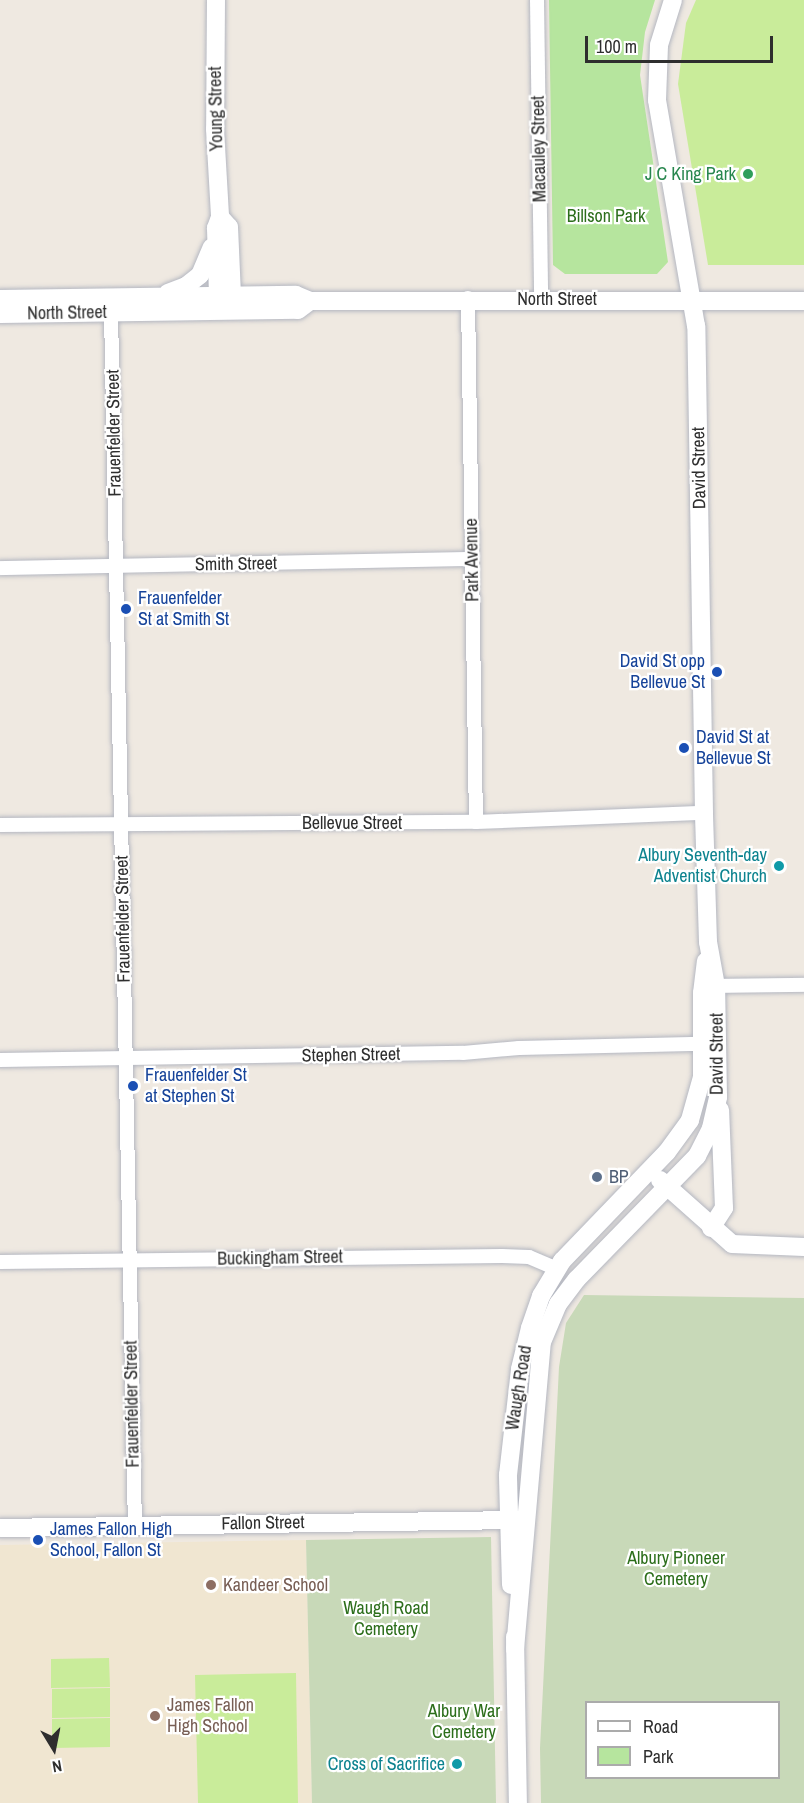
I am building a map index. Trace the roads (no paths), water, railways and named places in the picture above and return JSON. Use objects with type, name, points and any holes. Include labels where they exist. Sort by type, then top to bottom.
[{"type":"main road","name":"Young Street","points":[[216,0],[215,129],[218,223],[225,301]]},
{"type":"main road","name":"David Street","points":[[650,1170],[681,1135],[696,1106],[702,1044],[702,993],[708,942],[696,326],[657,100],[659,45],[673,0]]},
{"type":"main road","points":[[150,297],[179,290],[200,275],[209,259],[218,223]]},
{"type":"main road","name":"North Street","points":[[0,314],[111,312],[296,295],[310,301],[692,298],[804,301]]},
{"type":"main road","name":"North Street","points":[[0,299],[150,297],[225,301]]},
{"type":"main road","name":"David Street","points":[[669,1188],[707,1139],[719,1088],[716,986],[708,942]]},
{"type":"main road","points":[[711,1227],[723,1208],[719,1088]]},
{"type":"main road","points":[[650,1170],[711,1227],[740,1247],[804,1247]]},
{"type":"main road","name":"Waugh Road","points":[[518,1803],[515,1649],[507,1520],[520,1369],[541,1296],[557,1269],[650,1170]]},
{"type":"main road","name":"Waugh Road","points":[[515,1649],[537,1377],[542,1342],[558,1304],[577,1279],[669,1188]]},
{"type":"main road","name":"Fallon Street","points":[[0,1528],[525,1521]]},
{"type":"street","name":"Macauley Street","points":[[537,0],[542,299]]},
{"type":"street","name":"Park Avenue","points":[[468,298],[476,822]]},
{"type":"street","name":"Frauenfelder Street","points":[[111,312],[135,1525]]},
{"type":"street","name":"Smith Street","points":[[0,568],[472,559]]},
{"type":"street","name":"Bellevue Street","points":[[0,825],[476,822],[704,813]]},
{"type":"street","points":[[716,986],[804,985]]},
{"type":"street","name":"Stephen Street","points":[[0,1060],[463,1053],[519,1048],[702,1044]]},
{"type":"street","name":"Buckingham Street","points":[[0,1262],[529,1257],[557,1269]]},
{"type":"place","name":"J C King Park","points":[[748,174]]},
{"type":"place","name":"Frauenfelder St at Smith St","points":[[126,609]]},
{"type":"place","name":"David St opp Bellevue St","points":[[717,672]]},
{"type":"place","name":"David St at Bellevue St","points":[[684,748]]},
{"type":"place","name":"Albury Seventh-day Adventist Church","points":[[779,866]]},
{"type":"place","name":"Frauenfelder St at Stephen St","points":[[133,1086]]},
{"type":"place","name":"BP","points":[[597,1177]]},
{"type":"place","name":"James Fallon High School, Fallon St","points":[[38,1540]]},
{"type":"place","name":"Kandeer School","points":[[211,1585]]},
{"type":"place","name":"James Fallon High School","points":[[155,1716]]},
{"type":"place","name":"Cross of Sacrifice","points":[[457,1764]]},
{"type":"park label","name":"Billson Park","points":[[606,216]]},
{"type":"park label","name":"Albury Pioneer Cemetery","points":[[676,1569]]},
{"type":"park label","name":"Waugh Road Cemetery","points":[[386,1619]]},
{"type":"park label","name":"Albury War Cemetery","points":[[464,1722]]}]
